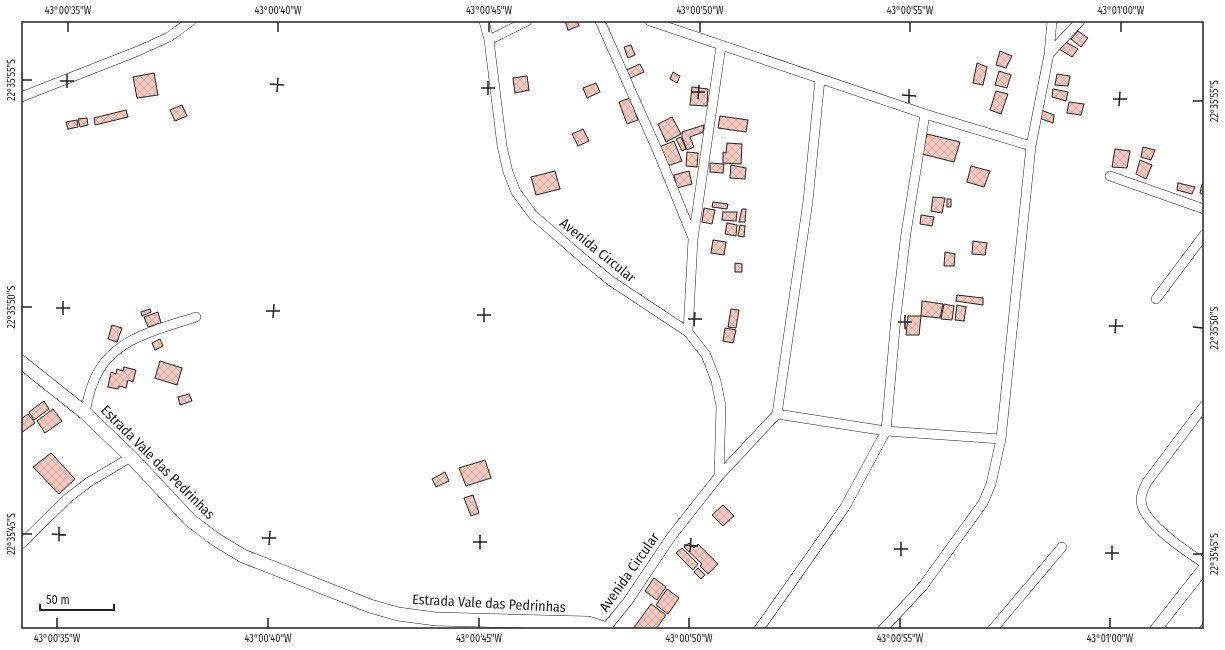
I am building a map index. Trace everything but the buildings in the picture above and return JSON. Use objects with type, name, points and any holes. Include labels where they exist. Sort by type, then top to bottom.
[{"type":"main road","name":"Estrada Vale das Pedrinhas","points":[[21,362],[85,413],[131,457],[190,520],[215,539],[243,556],[370,606],[398,614],[436,619],[588,623],[607,629]]},
{"type":"street","points":[[21,97],[138,51],[169,37],[191,21]]},
{"type":"street","name":"Avenida Circular","points":[[484,21],[489,40],[502,146],[508,172],[516,192],[533,215],[606,277],[688,332],[706,355],[716,381],[721,406],[719,476]]},
{"type":"street","points":[[489,40],[527,21]]},
{"type":"street","points":[[600,21],[660,154],[693,239]]},
{"type":"street","points":[[650,21],[925,114],[1030,146]]},
{"type":"street","points":[[883,629],[923,586],[983,503],[991,484],[1001,438],[1030,146],[1049,54],[1052,21]]},
{"type":"street","points":[[1049,54],[1080,21]]},
{"type":"street","points":[[688,332],[693,239],[721,46]]},
{"type":"street","points":[[820,79],[808,201],[777,414],[886,432],[1001,438]]},
{"type":"street","points":[[759,629],[845,507],[886,432],[897,309],[906,233],[925,114]]},
{"type":"street","points":[[1110,176],[1204,209]]},
{"type":"street","points":[[1156,298],[1204,235]]},
{"type":"street","points":[[85,413],[92,383],[99,369],[121,346],[140,335],[196,317]]},
{"type":"street","points":[[1204,406],[1147,482],[1142,491],[1141,501],[1145,513],[1166,535],[1204,563]]},
{"type":"street","name":"Avenida Circular","points":[[607,629],[628,601],[670,537],[719,476],[777,414]]},
{"type":"street","points":[[21,544],[68,498],[89,482],[131,457]]},
{"type":"street","points":[[993,629],[1062,547]]},
{"type":"street","points":[[1156,629],[1204,568]]},
{"type":"railway","points":[[1201,629],[1204,625]]}]
